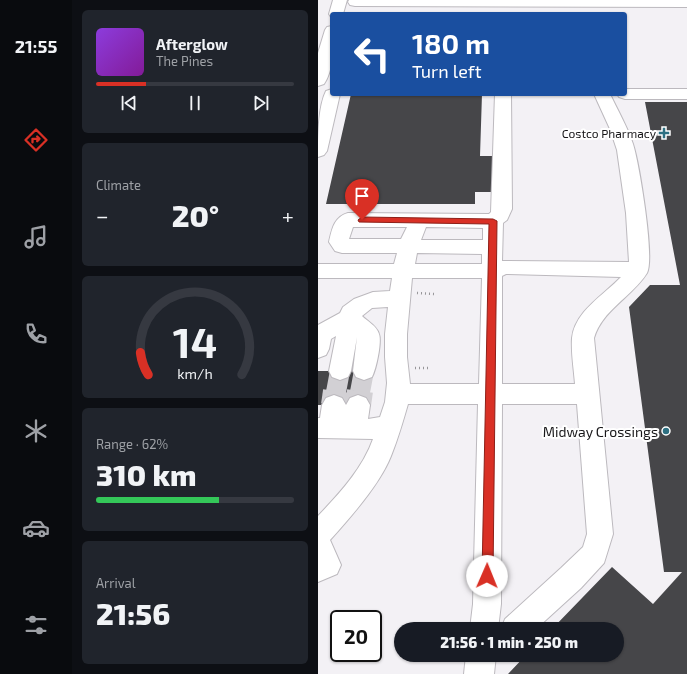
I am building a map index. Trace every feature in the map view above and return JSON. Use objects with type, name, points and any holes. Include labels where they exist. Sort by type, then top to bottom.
[{"type":"street","points":[[337,12],[340,0]]},
{"type":"street","points":[[355,5],[386,8],[589,6],[687,2]]},
{"type":"street","points":[[318,30],[330,30]]},
{"type":"street","points":[[318,81],[330,37]]},
{"type":"street","points":[[318,94],[330,94]]},
{"type":"street","points":[[627,94],[687,94]]},
{"type":"street","points":[[318,152],[332,96]]},
{"type":"street","points":[[493,247],[342,246],[339,242],[342,226],[348,220],[493,221],[500,215],[502,209],[503,96]]},
{"type":"street","points":[[523,622],[571,578],[594,554],[600,534],[583,346],[585,330],[588,321],[630,280],[638,270],[640,250],[626,150],[619,130],[603,96]]},
{"type":"street","points":[[318,534],[339,512],[372,468],[378,456],[399,394],[395,345],[408,296],[403,271],[408,246],[419,221]]},
{"type":"street","points":[[485,622],[487,604],[493,221]]},
{"type":"street","points":[[318,271],[492,271],[506,267],[638,270]]},
{"type":"street","points":[[340,371],[351,313],[356,307],[366,302],[380,299],[408,296]]},
{"type":"street","points":[[318,349],[321,334],[350,318]]},
{"type":"street","points":[[350,318],[369,335],[364,371]]},
{"type":"street","points":[[399,394],[587,394]]},
{"type":"street","points":[[334,405],[324,428],[369,429],[388,426]]},
{"type":"street","points":[[355,428],[358,405]]},
{"type":"street","points":[[318,542],[327,565],[318,569]]},
{"type":"path","points":[[408,296],[435,294]]},
{"type":"path","points":[[409,368],[431,368]]},
{"type":"building","points":[[351,96],[482,96],[480,156],[493,156],[492,192],[475,192],[475,204],[326,204]]},
{"type":"building","name":"Midway Crossings","points":[[645,102],[687,102],[687,674],[508,674],[519,662],[624,662],[624,622],[559,622],[612,567],[653,604],[682,572],[664,572],[629,307],[650,285],[680,285]]},
{"type":"building","points":[[318,371],[371,371],[367,405],[318,405]]},
{"type":"tunnel","points":[[336,392],[340,371]]},
{"type":"tunnel","points":[[360,392],[364,371]]},
{"type":"tunnel","points":[[334,405],[336,391]]},
{"type":"tunnel","points":[[358,405],[360,391]]},
{"type":"place","name":"Costco Pharmacy","points":[[664,133]]},
{"type":"place","name":"Midway Crossings","points":[[666,431]]},
{"type":"route","points":[[362,220],[493,221],[487,576]]}]
